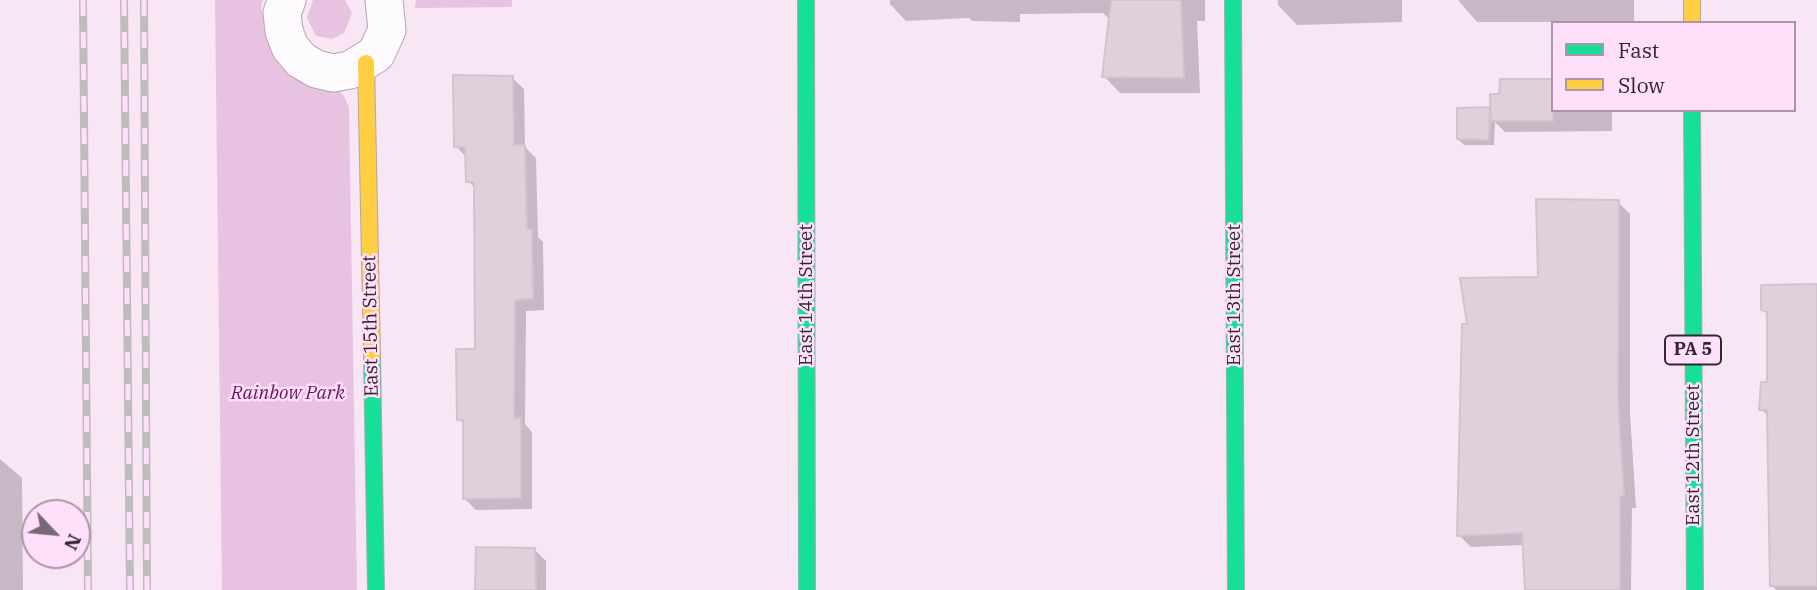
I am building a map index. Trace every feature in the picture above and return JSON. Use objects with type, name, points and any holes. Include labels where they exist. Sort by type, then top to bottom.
[{"type":"street","points":[[286,0],[282,13],[284,31],[290,47],[301,60],[316,69],[333,73],[366,63],[383,42],[387,30],[384,0]]},
{"type":"street","name":"East 14th Street","points":[[806,0],[807,590]]},
{"type":"street","name":"East 13th Street","points":[[1233,0],[1236,590]]},
{"type":"street","points":[[1692,0],[1692,21]]},
{"type":"street","name":"East 15th Street","points":[[366,63],[376,590]]},
{"type":"street","name":"East 12th Street","points":[[1692,112],[1695,590]]},
{"type":"green space","name":"Rainbow Park","points":[[215,0],[263,0],[261,6],[271,51],[282,65],[295,78],[337,89],[344,96],[349,108],[357,590],[222,590]]},
{"type":"green space","points":[[313,0],[345,0],[352,13],[344,33],[332,39],[316,36],[307,18]]},
{"type":"green space","points":[[416,0],[512,0],[512,7],[415,8]]},
{"type":"building","points":[[1111,0],[1181,0],[1184,78],[1102,77]]},
{"type":"building","points":[[453,75],[513,76],[514,145],[525,145],[527,229],[532,229],[533,299],[515,300],[514,418],[521,418],[521,498],[463,499],[463,420],[457,420],[456,349],[475,349],[474,182],[466,182],[465,147],[454,147]]},
{"type":"building","points":[[1500,79],[1551,79],[1553,121],[1491,121],[1490,94],[1499,94]]},
{"type":"building","points":[[1490,107],[1489,140],[1457,139],[1457,108]]},
{"type":"building","points":[[1536,199],[1619,200],[1618,400],[1624,496],[1620,496],[1620,590],[1525,590],[1522,533],[1457,536],[1462,324],[1467,324],[1460,278],[1538,277]]},
{"type":"building","points":[[1817,284],[1817,586],[1770,586],[1767,410],[1759,410],[1761,382],[1767,382],[1767,312],[1761,310],[1761,285]]},
{"type":"building","points":[[476,547],[535,548],[536,590],[475,590]]},
{"type":"railway","points":[[83,0],[88,590]]},
{"type":"railway","points":[[124,0],[130,590]]},
{"type":"railway","points":[[144,0],[147,590]]},
{"type":"traffic: fast","points":[[806,0],[807,590]]},
{"type":"traffic: fast","points":[[1233,0],[1236,590]]},
{"type":"traffic: fast","points":[[1692,112],[1695,590]]},
{"type":"traffic: fast","points":[[372,356],[376,590]]},
{"type":"traffic: slow","points":[[1692,0],[1692,21]]},
{"type":"traffic: slow","points":[[366,63],[372,356]]}]
